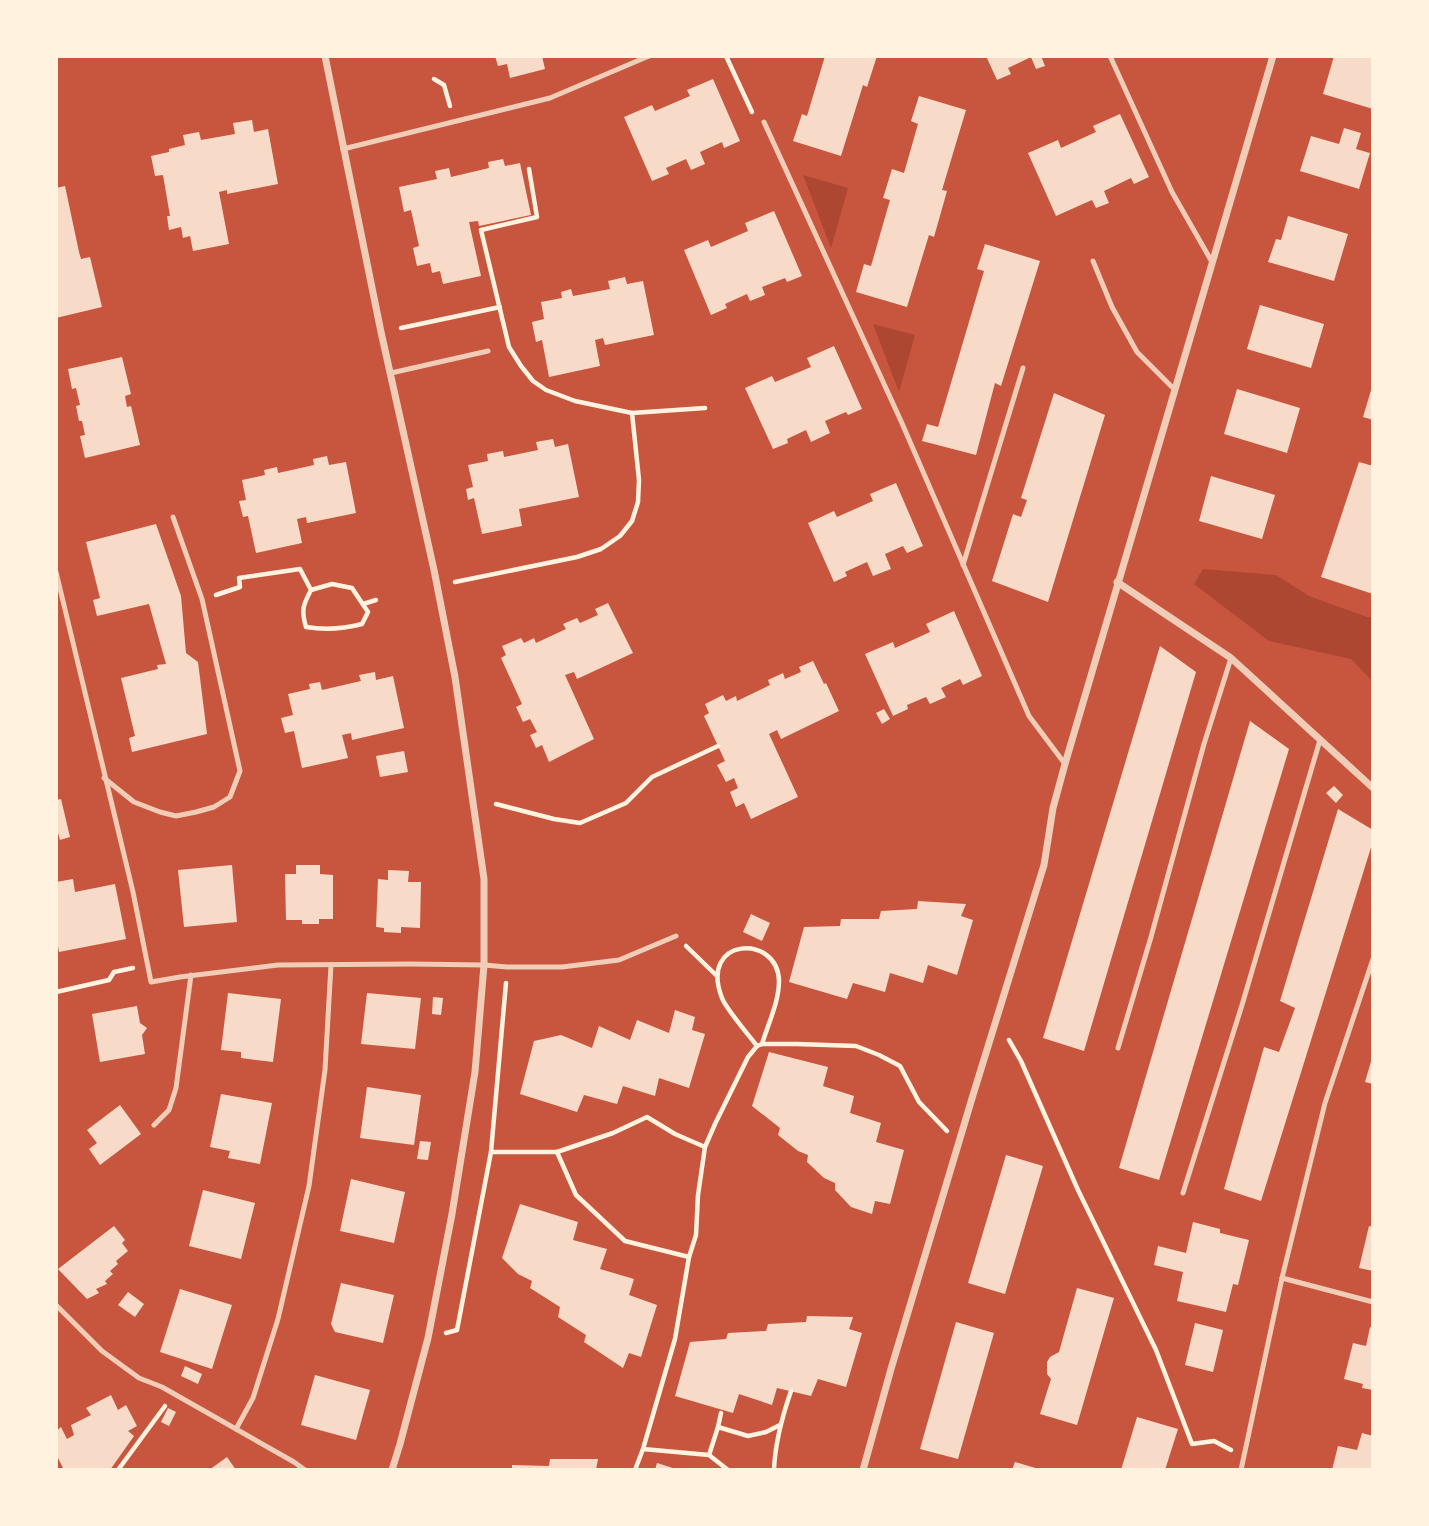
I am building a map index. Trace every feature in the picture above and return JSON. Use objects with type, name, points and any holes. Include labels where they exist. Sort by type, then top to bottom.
[{"type":"street","points":[[325,56],[455,677],[484,879],[484,965],[475,1072],[428,1338],[392,1470]]},
{"type":"street","points":[[863,1470],[972,1095],[1044,865],[1053,808],[1065,764],[1273,56]]},
{"type":"street","points":[[1117,582],[1231,658],[1373,788]]},
{"type":"lane","points":[[343,149],[550,97],[649,56]]},
{"type":"lane","points":[[1110,56],[1172,192],[1212,262]]},
{"type":"lane","points":[[764,122],[901,421],[1029,716],[1065,764]]},
{"type":"lane","points":[[1093,261],[1112,307],[1138,352],[1175,390]]},
{"type":"lane","points":[[390,373],[488,351]]},
{"type":"lane","points":[[963,565],[1023,368]]},
{"type":"lane","points":[[104,778],[134,802],[176,816],[214,807],[230,797],[240,771],[202,599],[173,517]]},
{"type":"lane","points":[[56,572],[133,892],[151,982],[278,965],[562,967],[619,960],[676,936]]},
{"type":"lane","points":[[1118,1048],[1231,658]]},
{"type":"lane","points":[[1183,1193],[1320,740]]},
{"type":"lane","points":[[1241,1470],[1282,1278],[1325,1103],[1373,958]]},
{"type":"lane","points":[[236,1429],[253,1398],[278,1320],[309,1186],[325,1070],[331,965]]},
{"type":"lane","points":[[154,1125],[169,1110],[176,1088],[191,975]]},
{"type":"lane","points":[[1282,1278],[1373,1302]]},
{"type":"lane","points":[[56,1304],[102,1350],[139,1378],[173,1394],[305,1470]]},
{"type":"path","points":[[726,56],[755,119],[764,122]]},
{"type":"path","points":[[434,79],[443,85],[449,105],[461,120]]},
{"type":"path","points":[[529,169],[537,217],[481,230],[509,347],[521,366],[533,381],[546,390],[575,401],[632,413],[705,408]]},
{"type":"path","points":[[401,328],[500,307]]},
{"type":"path","points":[[455,582],[577,557],[601,549],[620,536],[632,521],[638,502],[639,480],[632,413]]},
{"type":"path","points":[[202,599],[240,587],[239,578],[300,569],[311,590]]},
{"type":"path","points":[[332,584],[352,588],[368,612],[362,624],[344,629],[306,627],[303,604],[311,590],[332,584]]},
{"type":"path","points":[[363,604],[376,600]]},
{"type":"path","points":[[496,804],[580,823],[626,803],[652,777],[718,746]]},
{"type":"path","points":[[635,1470],[676,1339],[689,1257],[696,1235],[705,1147],[748,1056],[759,1045],[775,1003],[779,981],[775,965],[762,952],[746,947],[731,951],[721,961],[717,976],[722,999],[759,1045]]},
{"type":"path","points":[[56,992],[108,980],[114,972],[147,965]]},
{"type":"path","points":[[428,1338],[457,1330],[491,1152],[507,967]]},
{"type":"path","points":[[1006,1036],[1021,1061],[1078,1190],[1156,1350],[1192,1444],[1214,1441]]},
{"type":"path","points":[[759,1045],[856,1046],[879,1055],[900,1066],[919,1102],[949,1133]]},
{"type":"path","points":[[491,1152],[557,1152],[613,1133],[647,1117],[705,1147]]},
{"type":"path","points":[[557,1152],[576,1195],[625,1241],[689,1257]]},
{"type":"path","points":[[774,1470],[780,1425],[791,1391]]},
{"type":"path","points":[[118,1470],[173,1394]]},
{"type":"path","points":[[709,1455],[721,1413]]},
{"type":"path","points":[[718,1427],[748,1436],[780,1425]]},
{"type":"path","points":[[643,1449],[709,1455],[728,1470]]},
{"type":"shaded area","points":[[803,175],[848,188],[831,248]]},
{"type":"shaded area","points":[[873,324],[915,335],[899,392]]},
{"type":"shaded area","points":[[1203,569],[1276,575],[1309,596],[1373,617],[1373,682],[1351,659],[1269,641],[1194,584]]},
{"type":"building","points":[[495,56],[542,56],[545,69],[510,78],[507,64],[498,66]]},
{"type":"building","points":[[825,56],[877,56],[867,87],[863,85],[841,156],[793,141],[802,114],[807,116]]},
{"type":"building","points":[[986,56],[1041,56],[1045,66],[1036,69],[1031,57],[1008,68],[1011,74],[997,80]]},
{"type":"building","points":[[1334,56],[1373,56],[1373,109],[1323,94]]},
{"type":"building","points":[[713,79],[740,141],[724,148],[722,142],[700,152],[705,164],[691,170],[686,159],[666,168],[669,174],[652,181],[624,117],[652,105],[655,111],[690,96],[687,90]]},
{"type":"building","points":[[919,96],[966,110],[942,190],[947,191],[934,237],[929,235],[907,307],[856,292],[864,264],[871,266],[890,200],[883,198],[892,169],[904,173],[918,124],[911,121]]},
{"type":"building","points":[[1120,114],[1149,177],[1134,184],[1131,178],[1104,191],[1109,203],[1096,208],[1092,200],[1056,216],[1028,153],[1058,140],[1061,148],[1096,132],[1093,126]]},
{"type":"building","points":[[252,120],[254,132],[268,129],[278,184],[227,194],[227,190],[219,192],[229,244],[193,251],[190,236],[183,238],[181,227],[169,230],[167,216],[170,216],[163,175],[155,176],[151,156],[185,145],[183,135],[199,132],[201,140],[235,134],[233,123]]},
{"type":"building","points":[[1344,128],[1361,133],[1356,149],[1370,153],[1359,189],[1300,171],[1311,136],[1339,144]]},
{"type":"building","points":[[503,159],[505,166],[520,163],[531,215],[479,226],[478,221],[469,222],[481,276],[443,284],[440,271],[432,273],[430,263],[417,266],[413,248],[419,246],[411,210],[404,212],[399,187],[437,179],[435,171],[449,168],[451,177],[489,168],[488,162]]},
{"type":"building","points":[[65,186],[81,259],[90,257],[102,307],[56,318],[56,188]]},
{"type":"building","points":[[774,211],[802,276],[787,282],[785,278],[762,287],[765,295],[750,301],[747,294],[725,304],[727,308],[711,315],[684,250],[708,240],[711,247],[748,231],[745,223]]},
{"type":"building","points":[[1288,216],[1348,234],[1334,281],[1268,262],[1276,239],[1281,240]]},
{"type":"building","points":[[985,244],[1040,261],[1001,386],[995,383],[976,455],[922,441],[927,424],[938,427],[984,271],[977,269]]},
{"type":"building","points":[[625,277],[627,284],[643,281],[654,335],[605,345],[603,338],[595,340],[600,366],[549,377],[542,340],[536,342],[532,322],[544,319],[541,302],[562,298],[561,292],[571,289],[573,296],[610,289],[608,281]]},
{"type":"building","points":[[1260,305],[1324,324],[1311,368],[1247,349]]},
{"type":"building","points":[[834,346],[862,409],[825,421],[830,433],[811,442],[806,430],[787,439],[788,443],[773,449],[745,388],[772,376],[775,382],[811,367],[807,358]]},
{"type":"building","points":[[122,357],[131,394],[125,396],[127,407],[131,406],[140,445],[85,458],[80,436],[85,435],[76,406],[80,405],[76,388],[72,389],[68,369]]},
{"type":"building","points":[[1373,387],[1373,420],[1363,417]]},
{"type":"building","points":[[1237,389],[1300,408],[1287,453],[1224,434]]},
{"type":"building","points":[[1054,393],[1105,415],[1048,602],[992,581],[1013,514],[1021,517],[1027,500],[1021,498]]},
{"type":"building","points":[[553,439],[555,447],[568,444],[579,497],[519,509],[522,526],[482,534],[474,498],[468,500],[466,489],[473,487],[468,465],[488,461],[487,454],[503,451],[504,457],[538,450],[536,442]]},
{"type":"building","points":[[327,456],[329,465],[346,462],[356,513],[307,523],[306,517],[297,519],[302,543],[256,553],[248,516],[243,517],[239,501],[246,500],[242,480],[265,475],[264,470],[277,467],[278,473],[314,465],[313,459]]},
{"type":"building","points":[[1359,462],[1373,466],[1373,594],[1321,577]]},
{"type":"building","points":[[1211,476],[1275,495],[1262,539],[1199,521]]},
{"type":"building","points":[[896,483],[923,546],[907,553],[903,546],[885,554],[891,569],[873,576],[867,562],[845,572],[847,576],[834,582],[808,523],[834,511],[837,517],[873,501],[870,494]]},
{"type":"building","points":[[156,524],[181,596],[186,653],[198,662],[207,734],[132,752],[129,738],[135,736],[121,678],[158,669],[157,665],[166,664],[149,604],[97,616],[93,600],[100,598],[86,542]]},
{"type":"building","points":[[608,603],[633,653],[577,679],[574,672],[565,675],[594,739],[549,762],[542,745],[536,748],[530,735],[537,732],[530,719],[523,722],[516,707],[522,704],[501,658],[506,655],[502,646],[521,638],[524,643],[534,638],[536,643],[566,629],[563,624],[577,618],[580,623],[598,615],[595,609]]},
{"type":"building","points":[[954,611],[982,676],[963,685],[960,679],[941,688],[946,697],[930,704],[926,697],[907,705],[908,709],[893,716],[865,654],[893,642],[895,648],[930,632],[926,624]]},
{"type":"building","points":[[1160,646],[1196,672],[1084,1051],[1043,1038]]},
{"type":"building","points":[[813,661],[839,711],[781,739],[777,730],[769,734],[798,797],[751,819],[744,803],[736,807],[730,792],[738,788],[734,778],[726,782],[717,765],[725,761],[704,716],[709,713],[705,704],[723,695],[726,701],[736,696],[737,701],[770,685],[768,680],[783,673],[785,679],[801,672],[799,667]]},
{"type":"building","points":[[375,672],[376,680],[393,676],[404,728],[352,740],[351,733],[342,735],[348,758],[302,768],[294,731],[285,733],[281,718],[293,715],[288,694],[310,689],[309,684],[320,682],[322,690],[361,681],[359,675]]},
{"type":"building","points":[[884,709],[890,719],[882,724],[876,713]]},
{"type":"building","points":[[1250,721],[1289,749],[1159,1180],[1119,1168]]},
{"type":"building","points":[[404,751],[408,772],[380,777],[376,756]]},
{"type":"building","points":[[1334,786],[1343,795],[1336,803],[1326,793]]},
{"type":"building","points":[[61,799],[70,837],[60,840],[56,833],[56,800]]},
{"type":"building","points":[[1338,809],[1373,830],[1373,841],[1261,1201],[1224,1189],[1264,1047],[1279,1052],[1295,1008],[1280,1001]]},
{"type":"building","points":[[232,865],[237,922],[184,927],[178,870]]},
{"type":"building","points":[[296,865],[320,865],[320,874],[333,875],[333,919],[319,919],[319,924],[286,920],[285,874],[296,874]]},
{"type":"building","points":[[388,870],[409,871],[408,882],[421,882],[420,928],[401,927],[401,933],[384,932],[384,928],[376,927],[378,879],[388,880]]},
{"type":"building","points":[[73,879],[75,892],[115,884],[126,939],[59,952],[56,934],[56,882]]},
{"type":"building","points":[[918,901],[966,904],[961,916],[973,920],[957,975],[928,965],[923,983],[890,973],[885,992],[853,983],[847,999],[789,982],[804,927],[840,926],[841,919],[879,919],[881,911],[917,909]]},
{"type":"building","points":[[751,914],[770,923],[762,941],[743,932]]},
{"type":"building","points":[[228,993],[281,999],[273,1062],[241,1058],[241,1052],[221,1050]]},
{"type":"building","points":[[367,993],[421,998],[415,1049],[361,1044]]},
{"type":"building","points":[[433,997],[443,998],[441,1015],[432,1014]]},
{"type":"building","points":[[137,1006],[140,1023],[147,1028],[142,1035],[145,1054],[100,1062],[92,1014]]},
{"type":"building","points":[[675,1010],[695,1017],[692,1030],[705,1034],[689,1088],[659,1078],[655,1096],[623,1086],[617,1104],[584,1095],[577,1112],[520,1094],[534,1041],[561,1035],[592,1048],[599,1026],[630,1040],[637,1020],[669,1033]]},
{"type":"building","points":[[769,1052],[828,1067],[823,1086],[854,1096],[850,1113],[881,1123],[876,1142],[904,1150],[890,1204],[875,1201],[872,1214],[851,1207],[835,1190],[835,1183],[824,1178],[807,1162],[808,1155],[798,1151],[778,1135],[780,1128],[752,1106]]},
{"type":"building","points":[[1373,1058],[1373,1084],[1365,1082]]},
{"type":"building","points":[[367,1087],[421,1095],[414,1145],[360,1138]]},
{"type":"building","points":[[221,1094],[272,1103],[260,1164],[228,1158],[230,1151],[210,1147]]},
{"type":"building","points":[[120,1105],[141,1134],[100,1165],[89,1149],[97,1143],[87,1130]]},
{"type":"building","points":[[420,1141],[431,1142],[428,1160],[417,1159]]},
{"type":"building","points":[[1006,1155],[1043,1166],[1005,1294],[968,1283]]},
{"type":"building","points":[[351,1179],[405,1192],[394,1243],[340,1231]]},
{"type":"building","points":[[203,1190],[255,1203],[241,1259],[189,1246]]},
{"type":"building","points":[[520,1204],[578,1222],[573,1240],[607,1249],[600,1269],[634,1279],[629,1295],[657,1305],[641,1357],[629,1353],[623,1368],[584,1342],[586,1335],[558,1317],[560,1307],[530,1288],[532,1281],[518,1274],[502,1258]]},
{"type":"building","points":[[1193,1222],[1220,1229],[1220,1233],[1249,1240],[1238,1285],[1233,1284],[1226,1312],[1177,1301],[1183,1272],[1154,1265],[1158,1246],[1186,1253]]},
{"type":"building","points":[[114,1226],[125,1240],[122,1243],[128,1251],[116,1261],[118,1264],[110,1271],[113,1274],[105,1281],[107,1284],[96,1289],[99,1293],[87,1299],[58,1269]]},
{"type":"building","points":[[1369,1226],[1373,1227],[1373,1271],[1359,1268]]},
{"type":"building","points":[[341,1283],[394,1295],[383,1343],[335,1332],[331,1324]]},
{"type":"building","points":[[1077,1288],[1114,1298],[1077,1425],[1040,1414],[1051,1379],[1047,1374],[1047,1362],[1059,1352]]},
{"type":"building","points":[[180,1289],[232,1305],[212,1369],[160,1352]]},
{"type":"building","points":[[128,1292],[144,1304],[135,1317],[118,1305]]},
{"type":"building","points":[[807,1316],[853,1317],[849,1329],[862,1333],[846,1387],[818,1379],[811,1396],[777,1388],[772,1405],[739,1394],[733,1413],[675,1396],[690,1342],[726,1339],[728,1333],[766,1331],[768,1324],[806,1322]]},
{"type":"building","points":[[956,1322],[994,1333],[958,1459],[920,1449]]},
{"type":"building","points":[[1195,1323],[1223,1330],[1213,1372],[1185,1365]]},
{"type":"building","points":[[1370,1327],[1373,1328],[1373,1390],[1344,1379],[1353,1343],[1366,1346]]},
{"type":"building","points":[[185,1366],[202,1374],[198,1384],[181,1376]]},
{"type":"building","points":[[315,1375],[370,1390],[356,1440],[301,1425]]},
{"type":"building","points":[[111,1395],[118,1410],[126,1405],[137,1426],[128,1431],[134,1436],[110,1470],[64,1470],[56,1454],[56,1431],[61,1427],[67,1439],[74,1435],[71,1425],[91,1415],[86,1408]]},
{"type":"building","points":[[168,1408],[176,1412],[169,1426],[161,1422]]},
{"type":"building","points":[[1137,1417],[1178,1429],[1165,1470],[1121,1470]]},
{"type":"building","points":[[1362,1433],[1373,1436],[1373,1470],[1332,1470],[1338,1446],[1357,1450]]},
{"type":"building","points":[[227,1457],[236,1470],[209,1470]]},
{"type":"building","points":[[550,1459],[598,1459],[596,1470],[512,1470],[512,1465],[549,1466]]},
{"type":"building","points":[[1015,1462],[1039,1469],[1039,1470],[1012,1470]]},
{"type":"building","points":[[657,1463],[676,1469],[676,1470],[655,1470]]}]
